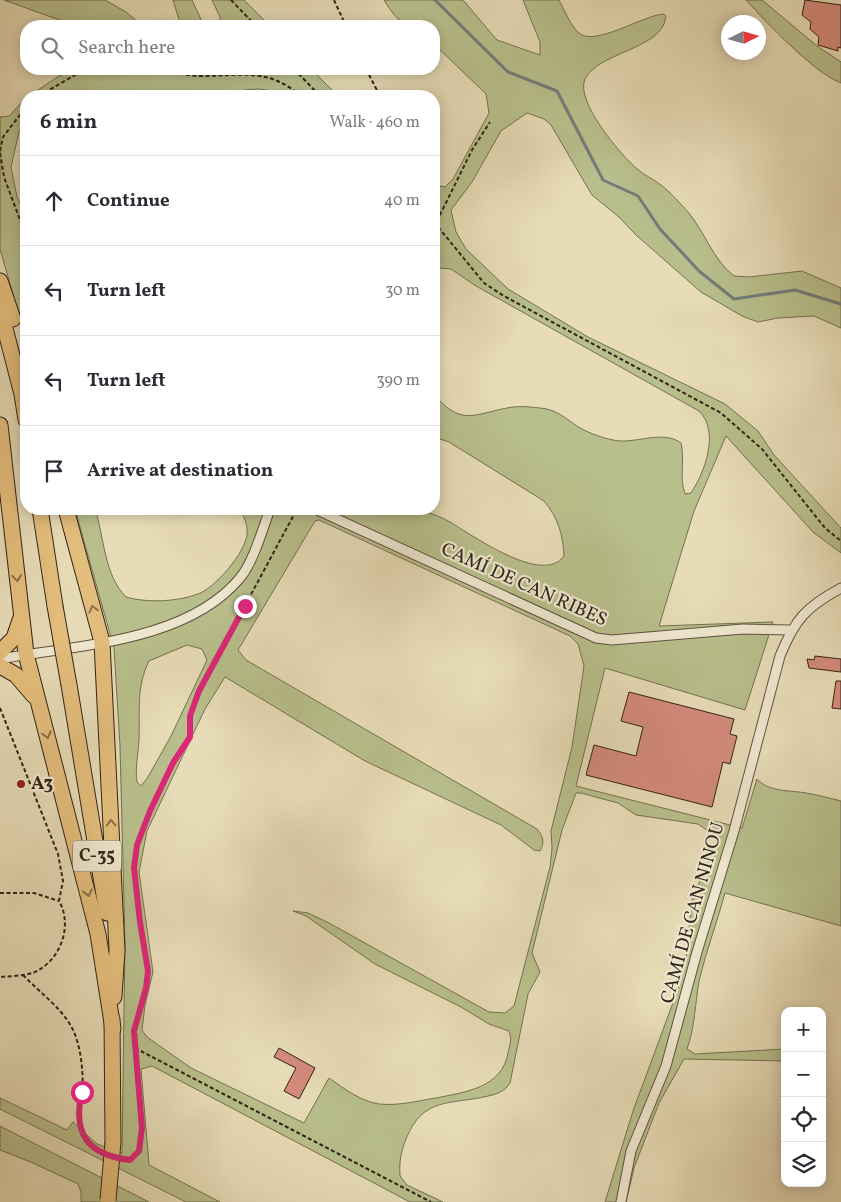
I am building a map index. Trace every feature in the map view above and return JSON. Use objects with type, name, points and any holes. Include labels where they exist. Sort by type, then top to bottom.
[{"type":"highway","points":[[0,281],[20,347]]},
{"type":"highway","points":[[0,309],[20,386]]},
{"type":"highway","points":[[0,425],[26,654],[98,934],[113,1029]]},
{"type":"highway","name":"C-35","points":[[41,515],[107,916],[113,1029],[113,1142],[108,1201]]},
{"type":"highway","points":[[68,515],[102,642],[117,950],[113,1029]]},
{"type":"highway","points":[[0,652],[14,638],[22,614]]},
{"type":"highway","points":[[0,666],[16,675],[28,688],[39,706]]},
{"type":"street","points":[[0,659],[102,642],[166,628],[203,611],[240,578],[260,537],[268,515]]},
{"type":"street","name":"CAMÍ DE CAN RIBES","points":[[328,515],[596,638],[612,640],[743,629],[791,630]]},
{"type":"street","name":"CAMÍ DE CAN NINOU","points":[[621,1202],[631,1151],[666,1066],[697,952],[734,831],[780,656],[791,630],[808,608],[841,588]]},
{"type":"path","points":[[230,0],[250,20]]},
{"type":"path","points":[[334,0],[343,20]]},
{"type":"path","points":[[49,90],[75,75]]},
{"type":"path","points":[[193,75],[214,75]]},
{"type":"path","points":[[258,75],[287,84],[294,90]]},
{"type":"path","points":[[300,75],[314,90]]},
{"type":"path","points":[[369,75],[377,90]]},
{"type":"path","points":[[20,114],[3,138],[0,152],[4,177],[20,218]]},
{"type":"path","points":[[440,213],[472,150],[490,122]]},
{"type":"path","points":[[440,232],[484,283],[504,296],[721,412],[762,449],[825,528],[841,541]]},
{"type":"path","points":[[118,1158],[130,1160],[139,1151],[142,1128],[134,1031],[146,988],[148,971],[134,868],[137,845],[150,811],[173,763],[190,737],[190,716],[199,691],[295,515]]},
{"type":"path","points":[[0,708],[58,854],[64,881],[59,901]]},
{"type":"path","points":[[0,893],[34,893],[59,901],[65,911],[66,925],[61,944],[48,964],[35,972],[0,977]]},
{"type":"path","points":[[23,975],[57,1008],[72,1028],[80,1056],[82,1092],[79,1105],[79,1120],[82,1135],[90,1146],[101,1153]]},
{"type":"path","points":[[135,1048],[431,1202]]},
{"type":"green space","points":[[4,0],[105,0],[136,20],[59,20]]},
{"type":"green space","points":[[173,0],[192,0],[201,20],[179,20]]},
{"type":"green space","points":[[212,0],[244,0],[264,20],[220,20]]},
{"type":"green space","points":[[384,0],[463,0],[497,40],[540,55],[540,42],[523,0],[559,0],[573,26],[579,33],[586,36],[607,34],[663,14],[666,16],[662,27],[654,36],[603,62],[592,70],[585,79],[586,100],[601,126],[629,161],[664,188],[688,212],[720,262],[734,276],[749,277],[802,271],[841,288],[841,328],[814,316],[778,318],[758,322],[742,316],[701,292],[636,235],[619,217],[592,195],[551,125],[544,119],[527,113],[501,131],[472,182],[451,210],[456,232],[466,249],[508,289],[588,337],[725,404],[758,431],[774,455],[841,528],[841,553],[813,532],[726,436],[694,511],[659,626],[773,622],[745,710],[605,668],[576,786],[742,828],[757,779],[767,786],[780,790],[841,801],[841,926],[725,893],[699,981],[690,1041],[687,1049],[695,1054],[781,1049],[781,1061],[684,1059],[659,1103],[634,1168],[626,1202],[605,1202],[633,1111],[677,992],[686,959],[692,900],[716,843],[714,835],[698,824],[636,815],[618,803],[581,793],[576,793],[562,830],[532,953],[540,972],[528,994],[510,1083],[503,1090],[495,1094],[450,1102],[430,1109],[421,1115],[413,1125],[404,1143],[400,1161],[400,1176],[407,1185],[443,1202],[410,1202],[152,1066],[141,1069],[149,1165],[220,1202],[186,1202],[0,1109],[0,1098],[67,1130],[73,1122],[97,1144],[122,1153],[125,943],[120,746],[114,648],[77,515],[97,515],[109,567],[113,578],[126,597],[162,601],[198,594],[213,585],[221,577],[236,559],[245,542],[247,531],[243,515],[434,515],[507,555],[540,565],[554,564],[564,556],[562,541],[559,527],[544,501],[449,442],[440,439],[440,401],[453,412],[462,415],[471,416],[513,407],[540,408],[554,411],[578,427],[609,439],[630,441],[665,437],[673,439],[681,443],[682,481],[685,494],[691,493],[701,474],[708,452],[709,429],[699,411],[476,286],[451,269],[440,268],[440,186],[445,187],[453,179],[489,113],[486,94],[440,50],[440,20],[399,20]],"holes":[[[319,520],[570,636],[578,644],[584,666],[572,747],[551,831],[550,867],[514,1006],[505,1013],[489,1012],[329,923],[308,913],[293,911],[306,916],[375,964],[461,1007],[489,1024],[509,1031],[508,1053],[504,1065],[498,1074],[490,1081],[470,1090],[436,1098],[394,1104],[379,1104],[365,1100],[329,1078],[304,1123],[191,1068],[147,1037],[142,1030],[145,1005],[153,972],[139,872],[147,831],[205,709],[225,677],[365,761],[501,825],[534,850],[540,851],[542,848],[542,837],[537,829],[246,660],[238,650],[315,521]],[[187,645],[202,649],[207,660],[171,736],[141,786],[137,782],[136,767],[139,740],[140,690],[149,661]]]},
{"type":"green space","points":[[746,0],[762,0],[817,46],[841,62],[841,83],[817,69],[766,21],[766,15],[761,15]]},
{"type":"green space","points":[[317,75],[332,90],[38,90],[59,76]]},
{"type":"green space","points":[[20,104],[20,130],[11,167],[20,204],[20,319],[0,249],[0,117],[9,116]]},
{"type":"green space","points":[[0,1126],[149,1202],[81,1202],[81,1192],[78,1184],[0,1150]]},
{"type":"building","points":[[805,0],[841,5],[841,48],[838,47],[838,51],[818,45],[819,37],[810,29],[811,22],[802,15]]},
{"type":"building","points":[[815,656],[841,659],[841,672],[809,668],[807,659],[814,660]]},
{"type":"building","points":[[836,681],[841,681],[841,709],[832,708]]},
{"type":"building","points":[[629,692],[734,719],[730,734],[737,736],[730,764],[723,762],[712,807],[586,775],[594,745],[636,756],[643,727],[621,721]]},
{"type":"building","points":[[279,1048],[315,1068],[299,1099],[284,1091],[296,1068],[274,1057]]},
{"type":"waterway","points":[[435,0],[508,72],[557,91],[603,180],[638,196],[660,229],[699,271],[734,299],[795,290],[841,304]]},
{"type":"place","name":"A3","points":[[21,784]]},
{"type":"route","points":[[82,1092],[79,1105],[82,1135],[90,1146],[101,1153],[130,1160],[139,1151],[142,1128],[134,1031],[146,988],[148,971],[134,868],[137,845],[150,811],[173,763],[190,737],[190,716],[193,703],[245,606]]}]
